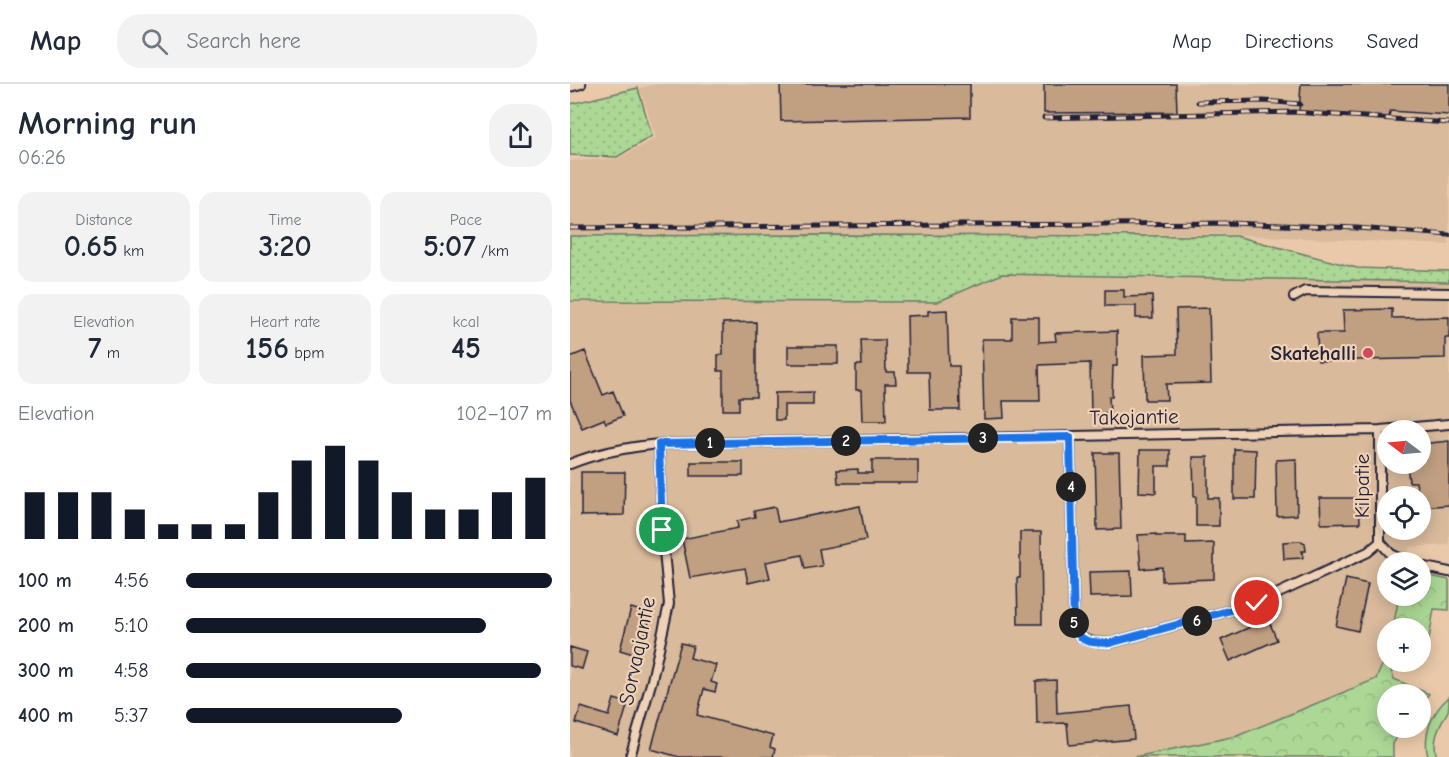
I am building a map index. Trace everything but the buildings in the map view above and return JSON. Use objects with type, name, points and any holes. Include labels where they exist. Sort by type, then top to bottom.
[{"type":"street","points":[[570,87],[581,84]]},
{"type":"street","points":[[1294,297],[1305,291],[1449,293]]},
{"type":"street","name":"Takojantie","points":[[1431,426],[1449,424]]},
{"type":"street","name":"Takojantie","points":[[570,464],[618,450],[659,444],[1377,430]]},
{"type":"street","points":[[1070,437],[1074,627],[1078,636],[1089,642],[1110,643],[1257,603],[1368,552],[1380,542]]},
{"type":"street","name":"Sorvaajantie","points":[[630,757],[652,680],[669,604],[662,530],[659,444]]},
{"type":"street","name":"Kilpatie","points":[[1380,474],[1380,542],[1389,552]]},
{"type":"street","points":[[1431,568],[1449,572]]},
{"type":"shaded area","points":[[655,84],[1449,84],[1449,245],[1222,234],[570,236],[570,161],[617,159],[656,138],[640,88]]},
{"type":"shaded area","points":[[1002,274],[1449,282],[1449,545],[1410,547],[1409,552],[1377,552],[1377,606],[1397,606],[1395,618],[1377,618],[1377,672],[1380,672],[1376,679],[1237,736],[1134,757],[570,757],[570,301],[937,302]]},
{"type":"green space","points":[[638,88],[652,136],[617,157],[570,155],[570,104]]},
{"type":"green space","points":[[570,236],[1236,236],[1357,268],[1449,271],[1449,282],[1002,274],[937,302],[570,301]]},
{"type":"green space","points":[[1431,576],[1449,580],[1449,610],[1434,609],[1431,627],[1431,618],[1395,618],[1397,606],[1431,606]]},
{"type":"green space","points":[[1379,672],[1392,672],[1394,679],[1406,684],[1377,684],[1377,738],[1396,738],[1393,744],[1393,757],[1134,757],[1237,736],[1376,679]]},
{"type":"green space","points":[[1449,697],[1448,711],[1436,738],[1437,757],[1428,757],[1426,740],[1431,738],[1431,722]]},
{"type":"railway","points":[[1198,102],[1264,101],[1300,104]]},
{"type":"railway","points":[[1044,118],[1294,112],[1449,123]]},
{"type":"railway","points":[[570,228],[1230,223],[1357,228],[1449,235]]},
{"type":"place","name":"Skatehalli","points":[[1368,353]]},
{"type":"route","points":[[662,530],[659,444],[1070,437],[1072,592],[1074,627],[1078,636],[1089,642],[1110,643],[1257,603]]}]
